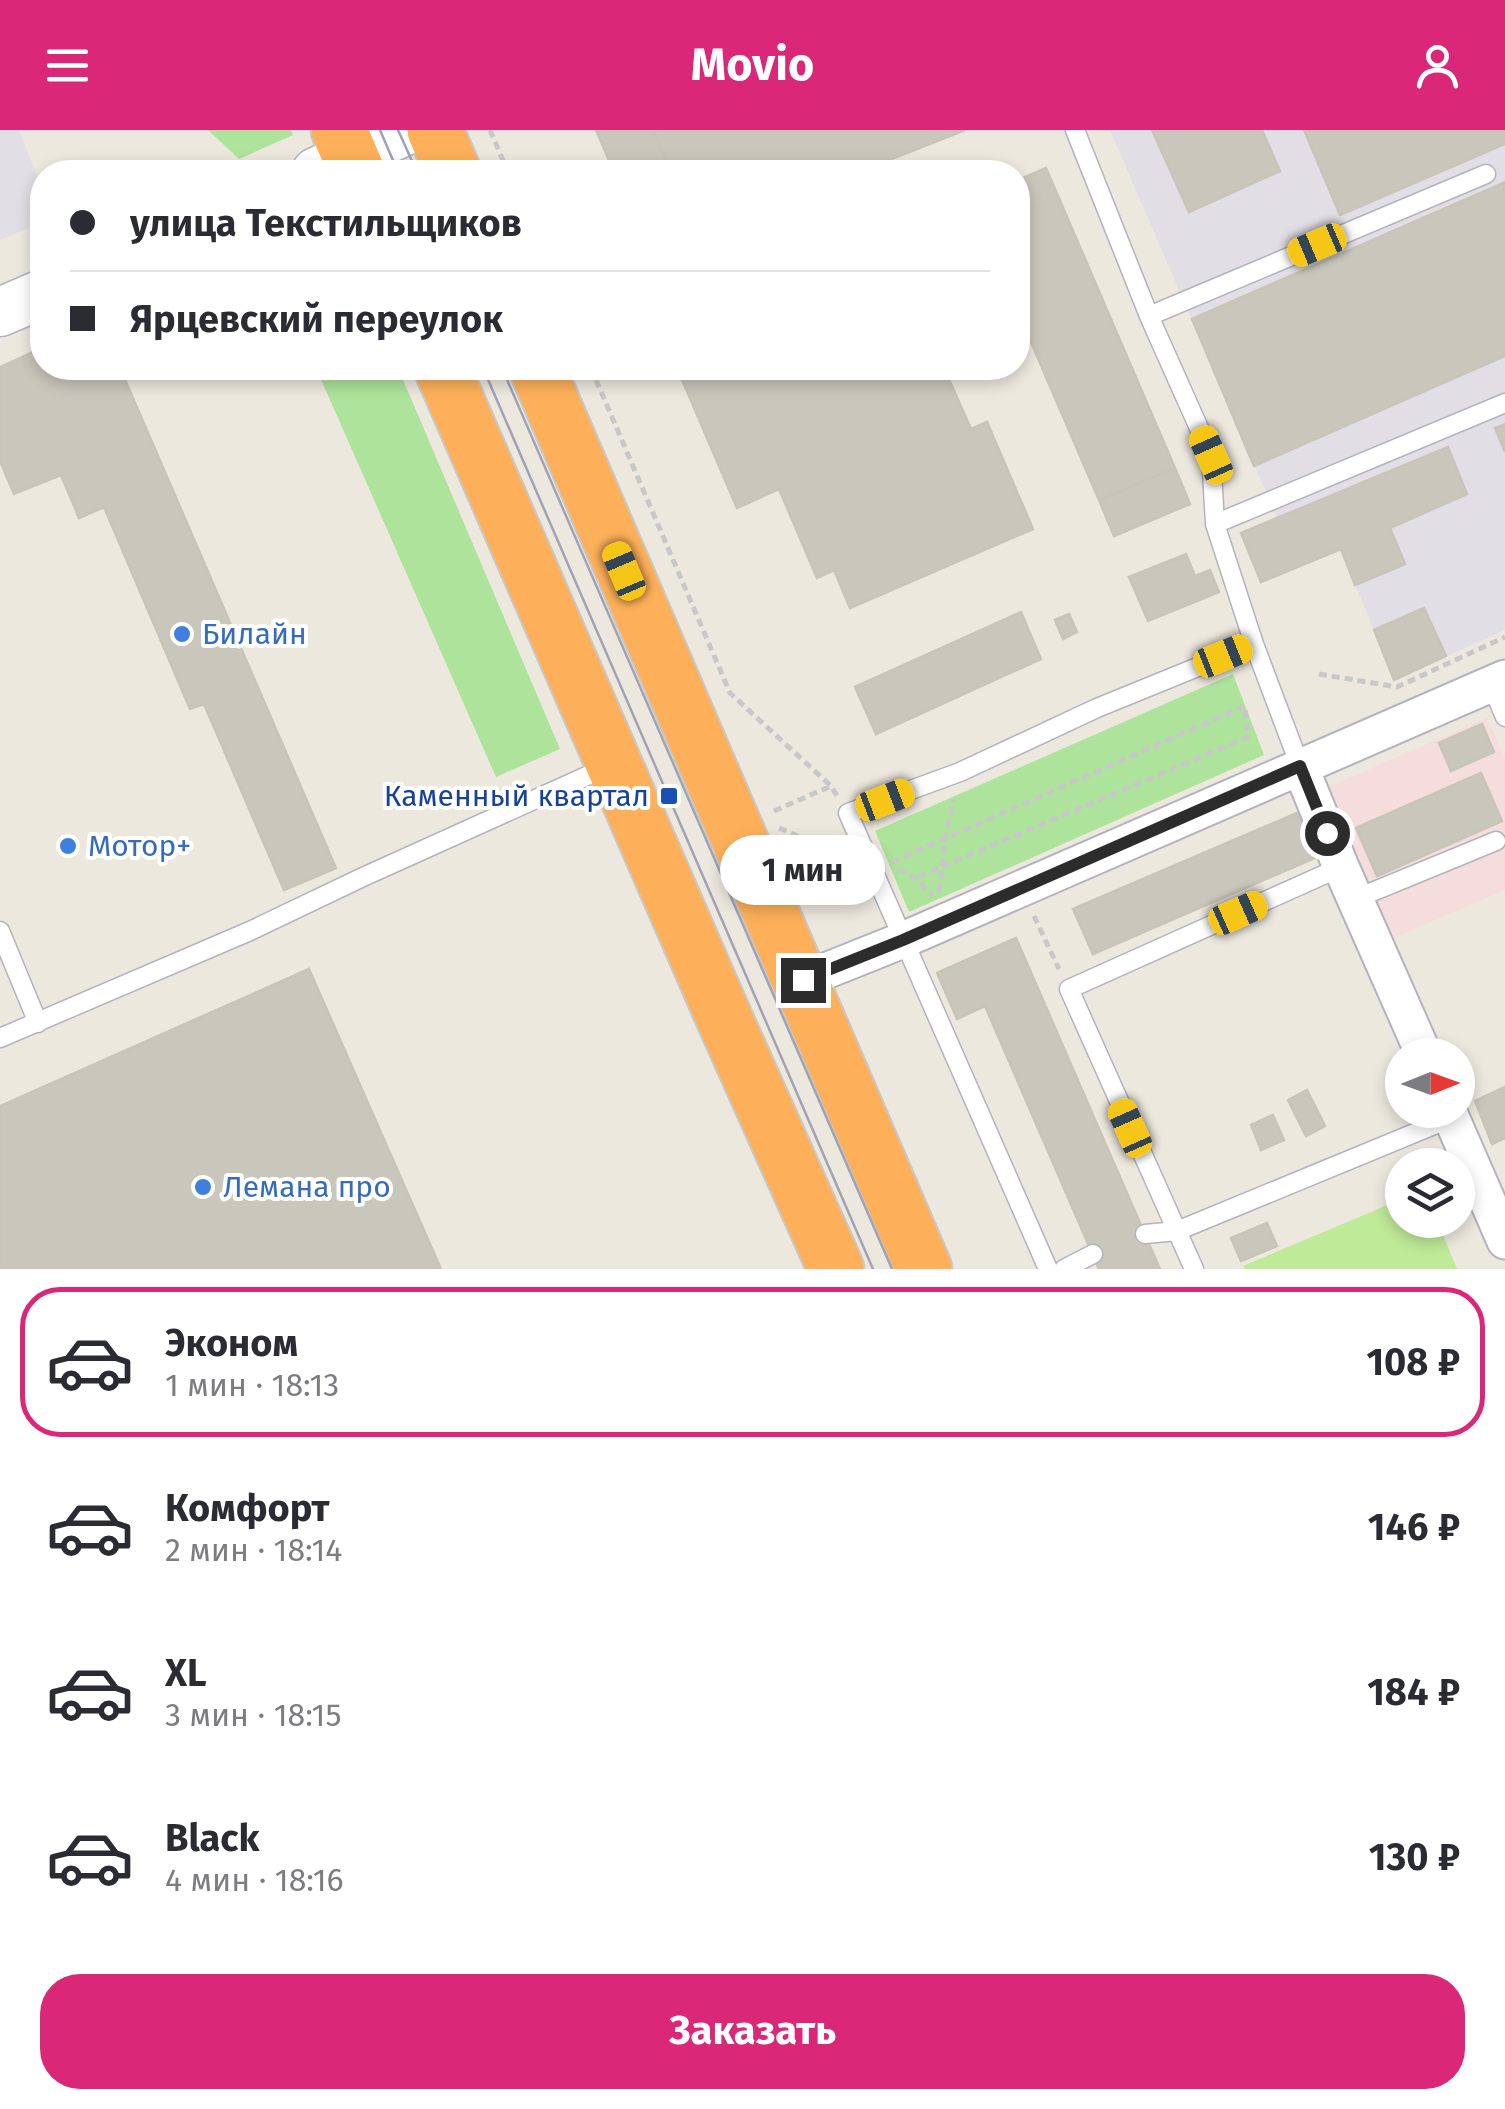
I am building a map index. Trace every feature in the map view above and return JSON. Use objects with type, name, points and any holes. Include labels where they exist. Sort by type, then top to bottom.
[{"type":"highway","points":[[434,130],[448,160]]},
{"type":"highway","points":[[447,380],[836,1269]]},
{"type":"highway","points":[[542,380],[924,1269]]},
{"type":"street","points":[[341,158],[407,130]]},
{"type":"street","points":[[0,312],[30,299]]},
{"type":"street","points":[[803,980],[1498,681]]},
{"type":"street","points":[[1300,766],[1416,1038]]},
{"type":"street","points":[[1458,1128],[1496,1198],[1505,1241]]},
{"type":"lane","points":[[1075,130],[1149,316],[1211,455],[1215,524],[1300,766]]},
{"type":"lane","points":[[1149,316],[1486,174]]},
{"type":"lane","points":[[1215,524],[1505,403]]},
{"type":"lane","points":[[1048,1269],[848,814],[960,772],[1097,708],[1254,644]]},
{"type":"lane","points":[[1498,681],[1505,717]]},
{"type":"lane","points":[[0,1038],[250,932],[363,876],[614,764]]},
{"type":"lane","points":[[1355,899],[1496,841]]},
{"type":"lane","points":[[1194,1269],[1068,989],[1340,867]]},
{"type":"lane","points":[[0,931],[38,1023]]},
{"type":"lane","points":[[1145,1234],[1177,1231],[1417,1128]]},
{"type":"lane","points":[[1064,1269],[1093,1254]]},
{"type":"path","points":[[490,130],[503,160]]},
{"type":"path","points":[[596,380],[730,693],[831,786],[758,818]]},
{"type":"path","points":[[1318,674],[1397,687],[1505,638]]},
{"type":"path","points":[[889,864],[1246,706],[1248,737],[916,878]]},
{"type":"path","points":[[937,900],[945,838],[960,772]]},
{"type":"path","points":[[1031,910],[1068,989]]},
{"type":"shaded area","points":[[0,130],[19,130],[31,160],[30,227],[0,240]]},
{"type":"shaded area","points":[[1110,130],[1505,130],[1505,630],[1394,680],[1341,549],[1261,582],[1241,533],[1277,518]]},
{"type":"shaded area","points":[[1487,718],[1505,759],[1505,890],[1389,940],[1324,789]]},
{"type":"green space","points":[[208,130],[291,130],[293,135],[239,159]]},
{"type":"green space","points":[[321,380],[403,380],[560,749],[496,777]]},
{"type":"green space","points":[[1233,674],[1264,755],[909,912],[875,831]]},
{"type":"green space","points":[[1385,1206],[1385,1238],[1444,1238],[1457,1269],[1245,1269],[1243,1266]]},
{"type":"building","points":[[596,130],[653,130],[666,160],[609,160]]},
{"type":"building","points":[[653,130],[965,130],[889,160],[666,160]]},
{"type":"building","points":[[1152,130],[1262,130],[1280,171],[1189,212]]},
{"type":"building","points":[[1304,130],[1505,130],[1505,144],[1340,215]]},
{"type":"building","points":[[1046,168],[1175,468],[1099,500],[1030,340],[1030,175]]},
{"type":"building","points":[[1505,182],[1505,356],[1254,466],[1192,319]]},
{"type":"building","points":[[30,353],[30,380],[125,380],[336,868],[284,890],[204,704],[190,709],[104,507],[79,518],[61,475],[14,494],[0,461],[0,367]]},
{"type":"building","points":[[682,380],[949,380],[971,429],[987,422],[1033,529],[850,608],[834,570],[817,578],[779,489],[737,508]]},
{"type":"building","points":[[1505,424],[1505,452],[1495,428]]},
{"type":"building","points":[[1448,447],[1467,494],[1390,528],[1405,564],[1355,585],[1341,549],[1261,582],[1241,533]]},
{"type":"building","points":[[1175,468],[1190,504],[1114,536],[1099,500]]},
{"type":"building","points":[[1186,554],[1195,576],[1210,570],[1219,592],[1148,621],[1129,577]]},
{"type":"building","points":[[1424,608],[1446,656],[1394,680],[1374,630]]},
{"type":"building","points":[[1021,612],[1041,659],[876,734],[855,687]]},
{"type":"building","points":[[1069,614],[1077,632],[1063,639],[1055,620]]},
{"type":"building","points":[[1482,724],[1494,752],[1451,771],[1439,743]]},
{"type":"building","points":[[1481,773],[1502,821],[1377,876],[1356,828]]},
{"type":"building","points":[[1297,813],[1317,857],[1093,954],[1073,909]]},
{"type":"building","points":[[1016,938],[1160,1269],[1099,1269],[985,1006],[957,1019],[937,973]]},
{"type":"building","name":"Лемана про","points":[[309,969],[441,1269],[0,1269],[0,1106]]},
{"type":"building","points":[[1505,1087],[1505,1138],[1492,1144],[1475,1101]]},
{"type":"building","points":[[1307,1090],[1325,1126],[1306,1136],[1288,1100]]},
{"type":"building","points":[[1273,1115],[1284,1140],[1261,1150],[1251,1125]]},
{"type":"building","points":[[1267,1223],[1277,1246],[1241,1261],[1231,1238]]},
{"type":"tram line","points":[[380,130],[393,160]]},
{"type":"tram line","points":[[398,130],[412,160]]},
{"type":"tram line","points":[[488,380],[873,1269]]},
{"type":"tram line","points":[[507,380],[892,1269]]},
{"type":"place","name":"Билайн","points":[[182,634]]},
{"type":"place","name":"Каменный квартал","points":[[669,796]]},
{"type":"place","name":"Мотор+","points":[[68,846]]},
{"type":"place","name":"Лемана про","points":[[203,1187]]},
{"type":"route","points":[[803,980],[1300,766],[1327,833]]}]
